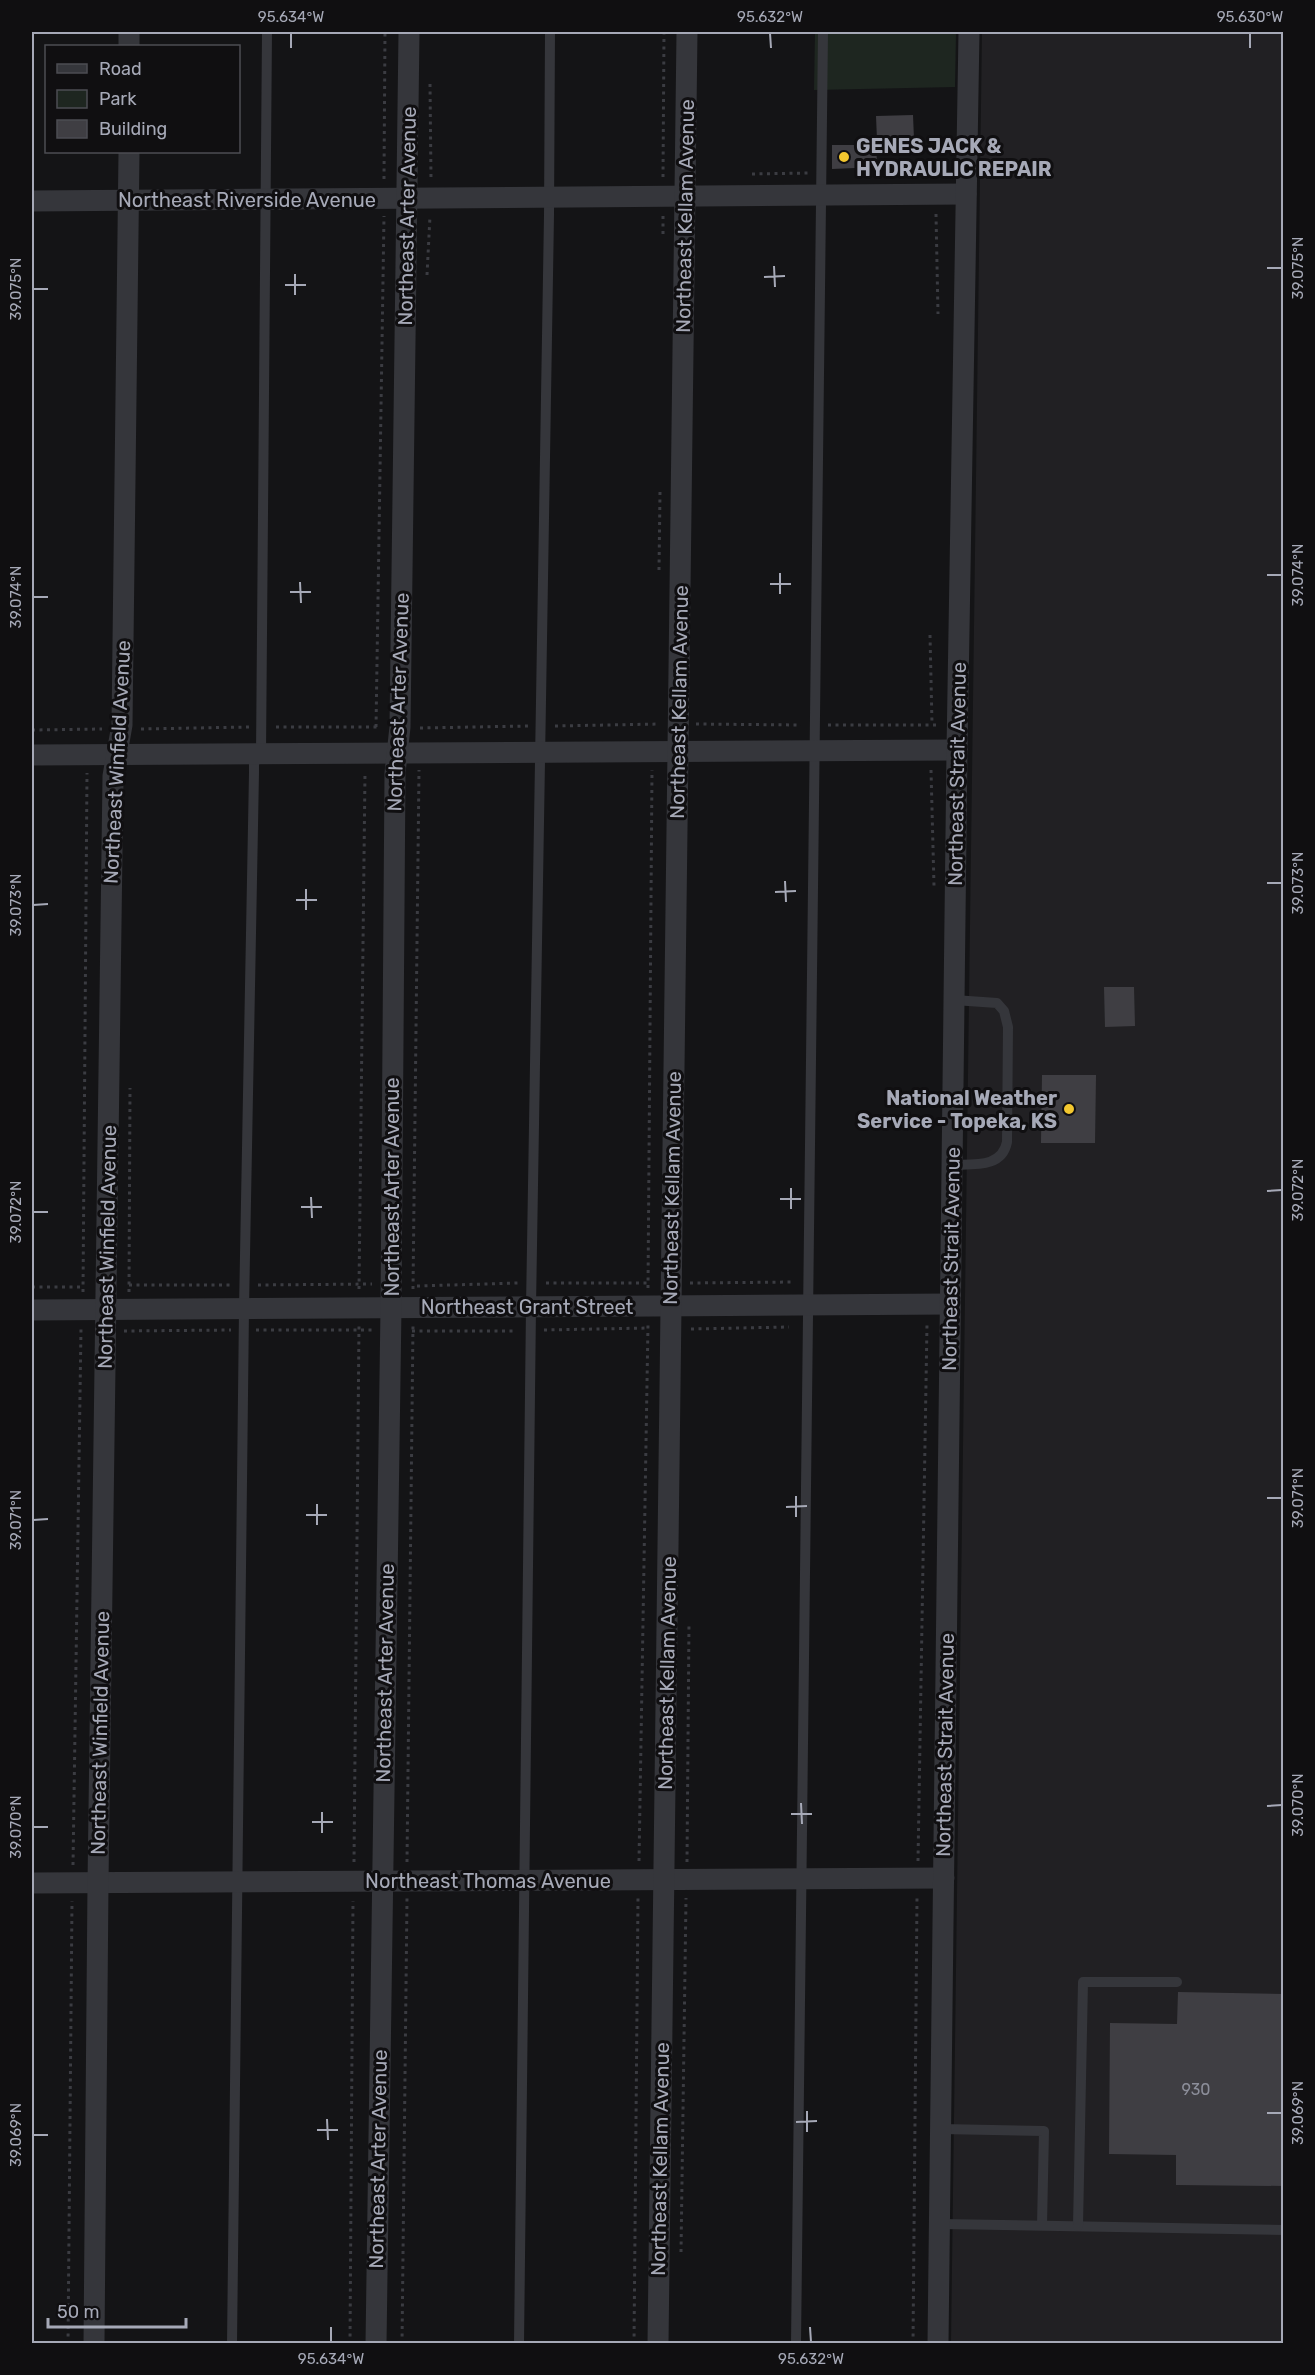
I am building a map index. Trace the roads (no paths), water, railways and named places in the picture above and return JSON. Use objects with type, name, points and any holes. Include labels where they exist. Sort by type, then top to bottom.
[{"type":"street","name":"Northeast Arter Avenue","points":[[376,2343],[391,1308],[395,773],[397,753],[410,728],[407,199],[409,32]]},
{"type":"street","name":"Northeast Kellam Avenue","points":[[658,2343],[664,1881],[681,1328],[671,1306],[678,752],[668,724],[685,197],[687,32]]},
{"type":"street","name":"Northeast Strait Avenue","points":[[938,2343],[957,750],[969,32]]},
{"type":"street","name":"Northeast Winfield Avenue","points":[[94,2343],[98,1883],[117,1332],[117,1310],[107,1286],[112,776],[129,724],[129,153]]},
{"type":"street","name":"Northeast Riverside Avenue","points":[[32,201],[966,194]]},
{"type":"street","points":[[32,755],[957,750]]},
{"type":"street","name":"Northeast Grant Street","points":[[32,1310],[692,1306],[809,1316],[928,1304],[950,1304]]},
{"type":"street","name":"Northeast Thomas Avenue","points":[[32,1883],[944,1878]]},
{"type":"lane","points":[[232,2343],[244,1285],[254,763],[261,754],[267,32]]},
{"type":"lane","points":[[519,2343],[531,1307],[550,32]]},
{"type":"lane","points":[[796,2343],[823,32]]},
{"type":"lane","points":[[952,1165],[988,1163],[1005,1151],[1008,1142],[1008,1027],[1005,1011],[997,1003],[954,1000]]},
{"type":"lane","points":[[1078,2226],[1083,1982],[1177,1982]]},
{"type":"lane","points":[[941,2129],[1044,2131],[1042,2226]]},
{"type":"lane","points":[[940,2224],[1284,2230]]},
{"type":"place","name":"GENES JACK & HYDRAULIC REPAIR","points":[[844,157]]},
{"type":"place","name":"National Weather Service - Topeka, KS","points":[[1069,1109]]}]
